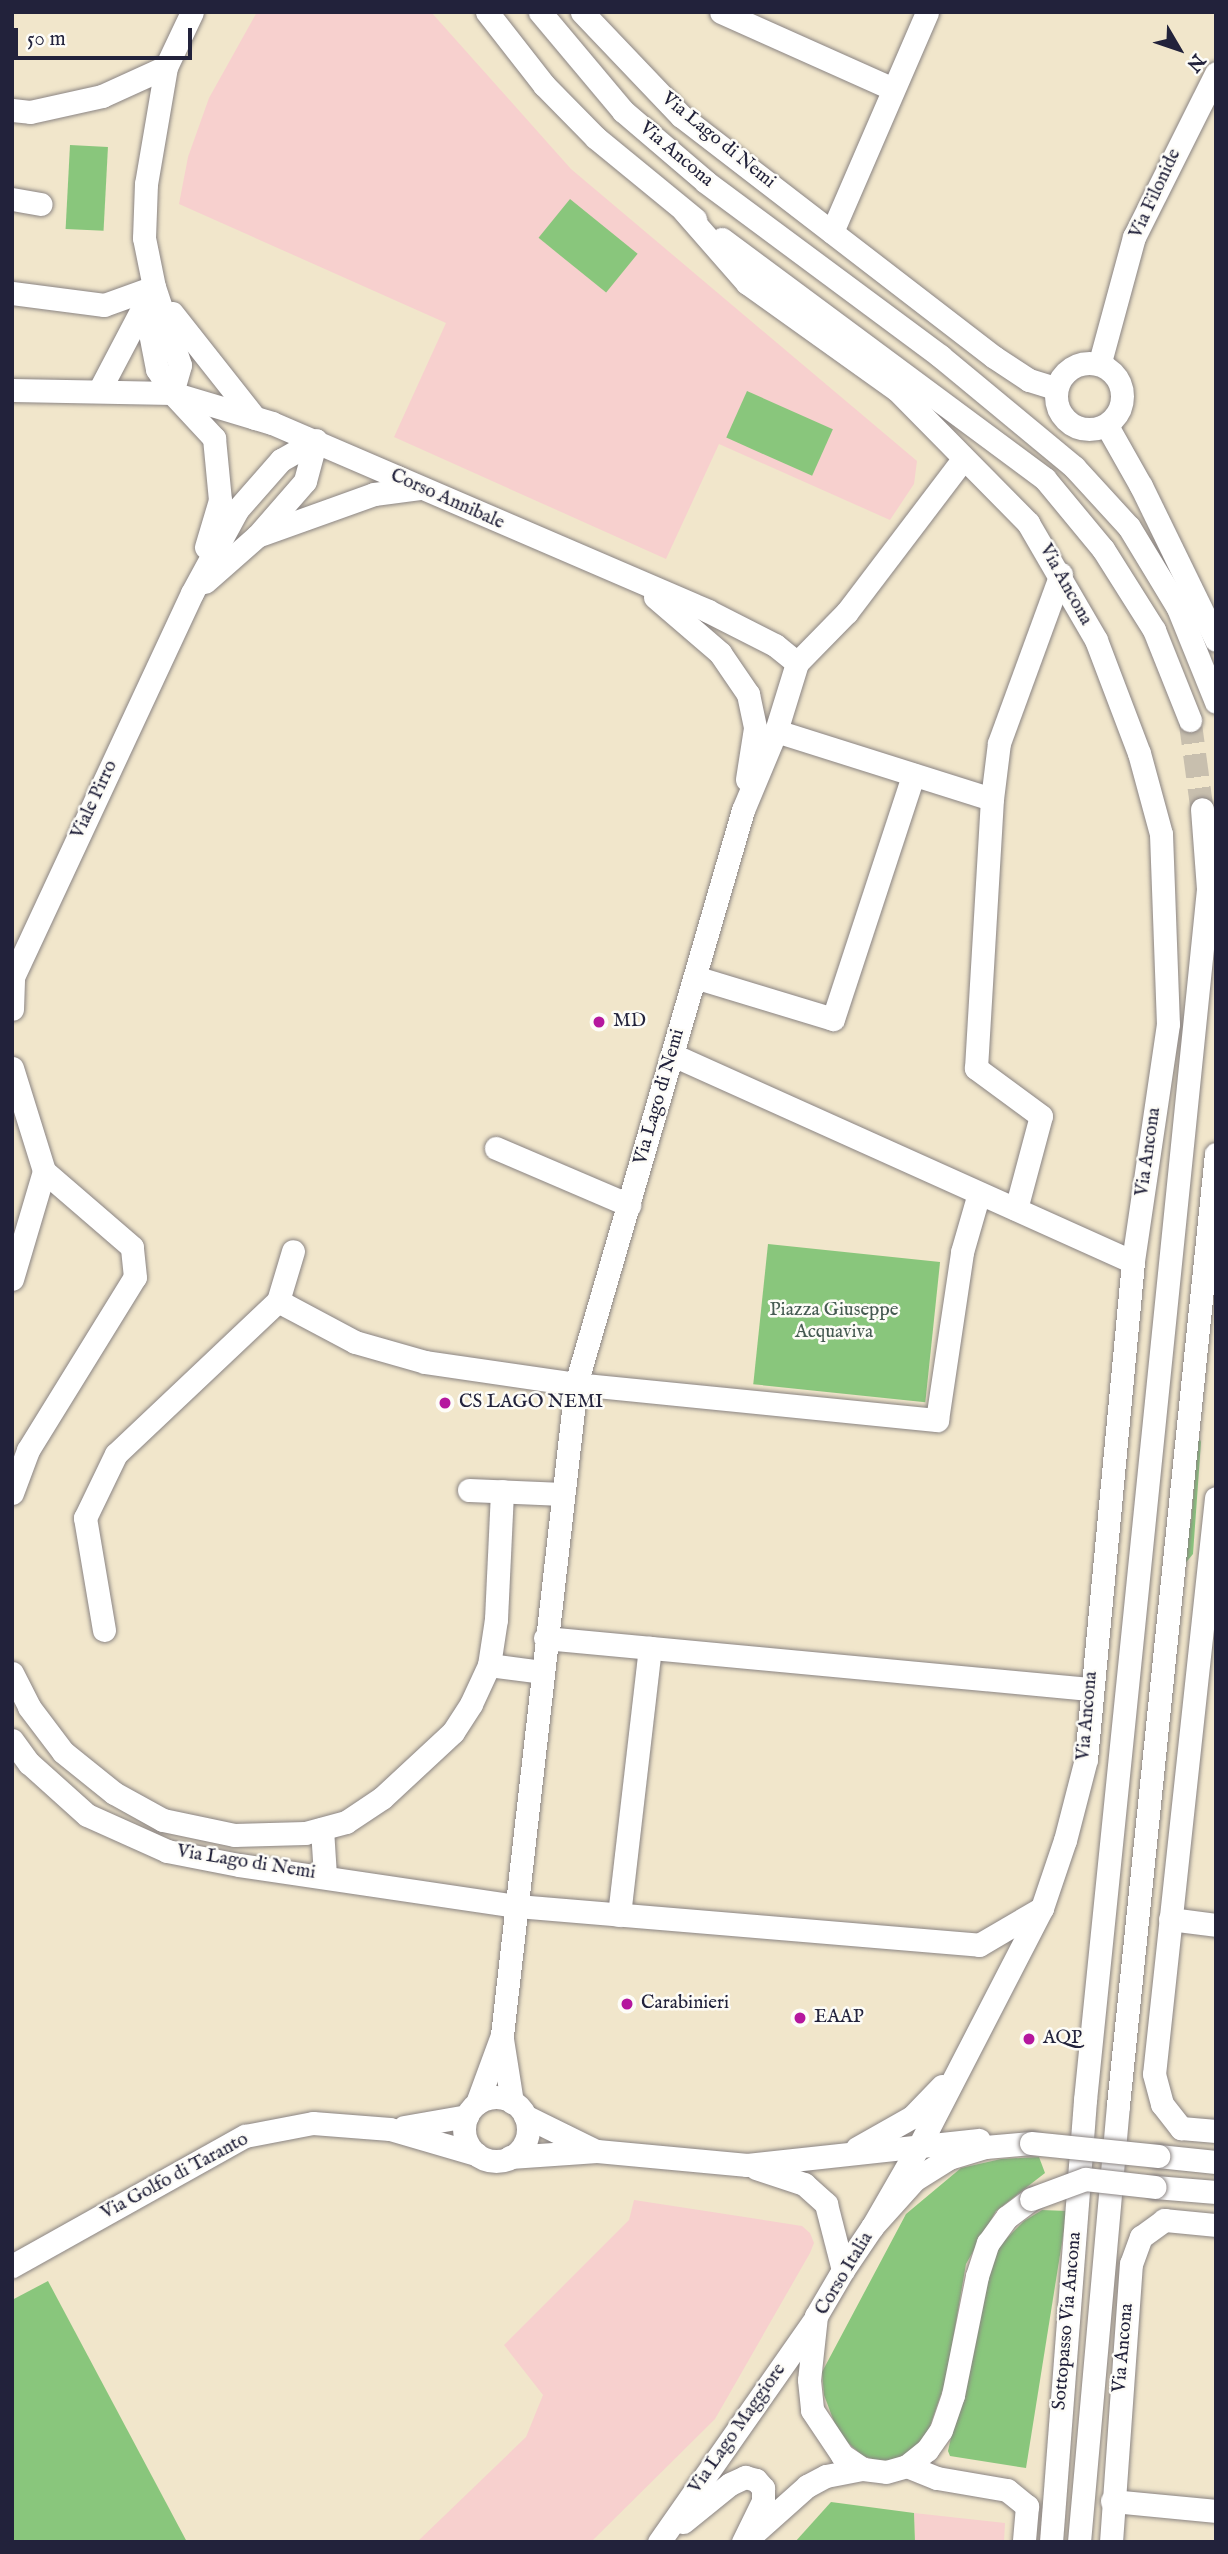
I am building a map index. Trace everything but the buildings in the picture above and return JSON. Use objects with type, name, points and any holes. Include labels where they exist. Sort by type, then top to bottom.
[{"type":"street","name":"Via Ancona","points":[[487,12],[544,85],[596,138],[684,211],[1045,479],[1103,549],[1154,630],[1190,720]]},
{"type":"street","name":"Via Ancona","points":[[540,12],[623,111],[706,182],[940,356],[1074,467],[1129,527],[1178,608],[1216,702]]},
{"type":"street","name":"Via Lago di Nemi","points":[[582,12],[681,116],[994,357],[1029,380],[1055,388]]},
{"type":"street","points":[[721,12],[893,89]]},
{"type":"street","points":[[832,232],[927,12]]},
{"type":"street","points":[[172,393],[180,365],[153,287],[144,238],[146,184],[166,67],[187,15]]},
{"type":"street","points":[[12,110],[30,112],[102,96],[166,67]]},
{"type":"street","name":"Via Filonide","points":[[1100,362],[1134,237],[1216,73]]},
{"type":"street","points":[[12,199],[41,204]]},
{"type":"street","name":"Via Ancona","points":[[684,211],[747,283],[897,390],[1028,523],[1061,574],[1100,653],[1139,753],[1161,834],[1168,1024],[1133,1262],[1090,1689],[1086,1759],[1065,1840],[1041,1908],[920,2144],[872,2227]]},
{"type":"street","points":[[12,293],[104,306],[153,287]]},
{"type":"street","points":[[100,389],[115,353],[153,287]]},
{"type":"street","points":[[153,287],[255,418]]},
{"type":"street","points":[[940,356],[994,357]]},
{"type":"street","points":[[1100,362],[1116,376],[1118,412],[1107,426],[1091,432],[1055,407],[1055,388],[1074,368],[1100,362]]},
{"type":"street","name":"Corso Annibale","points":[[12,390],[100,389],[172,393],[255,418],[316,440],[638,584]]},
{"type":"street","name":"Viale Pirro","points":[[172,393],[214,438],[220,500],[192,593]]},
{"type":"street","points":[[1107,426],[1141,486],[1216,640]]},
{"type":"street","name":"Viale Pirro","points":[[192,593],[257,536],[305,481],[316,440]]},
{"type":"street","name":"Viale Pirro","points":[[12,1009],[13,976],[192,593],[237,510],[281,460],[316,440]]},
{"type":"street","points":[[743,810],[776,731],[797,663],[846,612],[963,459]]},
{"type":"street","name":"Viale Pirro","points":[[257,536],[374,494],[420,488]]},
{"type":"street","points":[[1016,1209],[1041,1116],[976,1068],[992,799],[999,743],[1061,574]]},
{"type":"street","points":[[638,584],[708,611],[775,645],[797,663]]},
{"type":"street","points":[[638,584],[700,633],[748,694],[755,728],[743,810]]},
{"type":"street","points":[[776,731],[992,799]]},
{"type":"street","points":[[695,977],[832,1019],[913,775]]},
{"type":"street","name":"Via Ancona","points":[[1085,2100],[1162,1365],[1208,890],[1202,809]]},
{"type":"street","name":"Via Lago di Nemi","points":[[472,2110],[502,2035],[545,1638],[576,1384],[743,810]]},
{"type":"street","points":[[673,1055],[1133,1262]]},
{"type":"street","points":[[12,1068],[44,1171],[132,1247],[135,1277],[28,1450],[12,1493]]},
{"type":"street","points":[[496,1148],[629,1205]]},
{"type":"street","points":[[1171,1597],[1206,1369],[1216,1154]]},
{"type":"street","points":[[12,1279],[44,1171]]},
{"type":"street","points":[[278,1301],[355,1342],[425,1362],[576,1384],[937,1420],[962,1252],[979,1193]]},
{"type":"street","points":[[104,1630],[85,1518],[116,1454],[278,1301],[293,1251]]},
{"type":"street","points":[[1123,1363],[1162,1365]]},
{"type":"street","points":[[469,1490],[562,1494]]},
{"type":"street","points":[[502,1491],[502,1562],[489,1665],[542,1672]]},
{"type":"street","points":[[1216,1497],[1154,2074],[1162,2104],[1181,2128],[1216,2131]]},
{"type":"street","points":[[1171,1597],[1212,1547]]},
{"type":"street","name":"Sottopasso Via Ancona","points":[[1079,2542],[1118,2105],[1171,1597]]},
{"type":"street","points":[[545,1638],[1090,1689]]},
{"type":"street","points":[[619,1915],[650,1648]]},
{"type":"street","name":"Via Lago di Nemi","points":[[12,1673],[29,1707],[63,1752],[114,1793],[163,1820],[215,1833],[275,1835],[322,1829],[346,1822],[382,1798],[453,1732],[489,1665]]},
{"type":"street","name":"Via Lago di Nemi","points":[[12,1740],[29,1763],[87,1815],[167,1851],[239,1866],[326,1875],[517,1906]]},
{"type":"street","points":[[322,1829],[326,1875]]},
{"type":"street","points":[[517,1906],[979,1945],[1041,1908]]},
{"type":"street","points":[[1170,1919],[1216,1925]]},
{"type":"street","name":"Via Lago di Nemi","points":[[502,2035],[519,2109]]},
{"type":"street","points":[[849,2153],[912,2117],[958,2069]]},
{"type":"street","points":[[597,2151],[495,2097],[472,2110],[465,2137],[476,2154],[493,2161],[510,2157],[597,2151],[747,2165],[920,2144],[972,2140],[1031,2143]]},
{"type":"street","name":"Sottopasso Via Ancona","points":[[1051,2542],[1085,2100]]},
{"type":"street","points":[[510,2157],[527,2135],[519,2109]]},
{"type":"street","name":"Via Golfo di Taranto","points":[[390,2129],[472,2110]]},
{"type":"street","name":"Via Golfo di Taranto","points":[[12,2266],[244,2136],[313,2123],[390,2129],[476,2154]]},
{"type":"street","name":"Corso Italia","points":[[863,2469],[842,2455],[812,2410],[809,2380],[817,2316],[872,2227],[915,2179],[950,2158],[985,2147],[1031,2143],[1216,2162]]},
{"type":"street","points":[[747,2165],[804,2185],[826,2204],[843,2270]]},
{"type":"street","points":[[743,2542],[807,2486],[826,2476],[863,2469],[886,2472],[907,2466],[927,2450],[941,2430],[988,2243],[1007,2217],[1031,2199],[1085,2179],[1216,2192]]},
{"type":"street","name":"Via Ancona","points":[[1111,2542],[1131,2264],[1141,2236],[1164,2220],[1216,2225]]},
{"type":"street","name":"Via Lago Maggiore","points":[[660,2541],[817,2316]]},
{"type":"street","points":[[907,2466],[937,2478],[1007,2490],[1027,2506],[1024,2542]]},
{"type":"street","points":[[660,2541],[730,2484],[745,2477],[757,2480],[763,2488],[764,2501],[743,2542]]},
{"type":"street","points":[[1112,2501],[1216,2511]]},
{"type":"shaded area","points":[[257,12],[431,12],[571,169],[917,461],[914,484],[890,520],[719,444],[666,559],[394,437],[446,323],[179,204],[188,157],[209,98]]},
{"type":"shaded area","points":[[634,2200],[802,2226],[810,2233],[814,2243],[715,2419],[591,2542],[417,2542],[526,2437],[543,2395],[504,2345],[629,2220]]},
{"type":"shaded area","points":[[914,2513],[1005,2523],[1004,2542],[915,2542]]},
{"type":"green space","points":[[70,145],[108,147],[104,231],[66,229]]},
{"type":"green space","points":[[570,199],[638,254],[606,293],[539,238]]},
{"type":"green space","points":[[747,391],[833,429],[812,476],[726,438]]},
{"type":"green space","name":"Piazza Giuseppe Acquaviva","points":[[768,1244],[940,1262],[925,1402],[753,1384]]},
{"type":"green space","points":[[1193,1422],[1201,1442],[1193,1554],[1179,1571],[1182,1527],[1191,1523],[1194,1488],[1188,1479]]},
{"type":"green space","points":[[1039,2157],[1045,2173],[996,2211],[966,2264],[946,2380],[929,2429],[914,2449],[895,2460],[879,2461],[863,2456],[839,2435],[824,2395],[822,2372],[906,2214],[961,2168],[1001,2159]]},
{"type":"green space","points":[[1042,2210],[1067,2211],[1026,2468],[950,2456],[948,2451],[986,2281],[999,2246],[1024,2221]]},
{"type":"green space","points":[[48,2281],[187,2542],[12,2542],[12,2300]]},
{"type":"green space","points":[[831,2502],[914,2513],[915,2542],[795,2542]]},
{"type":"tunnel","points":[[1190,720],[1202,809]]},
{"type":"place","name":"MD","points":[[599,1022]]},
{"type":"place","name":"CS LAGO NEMI","points":[[445,1403]]},
{"type":"place","name":"Carabinieri","points":[[627,2004]]},
{"type":"place","name":"EAAP","points":[[800,2018]]},
{"type":"place","name":"AQP","points":[[1029,2039]]}]
